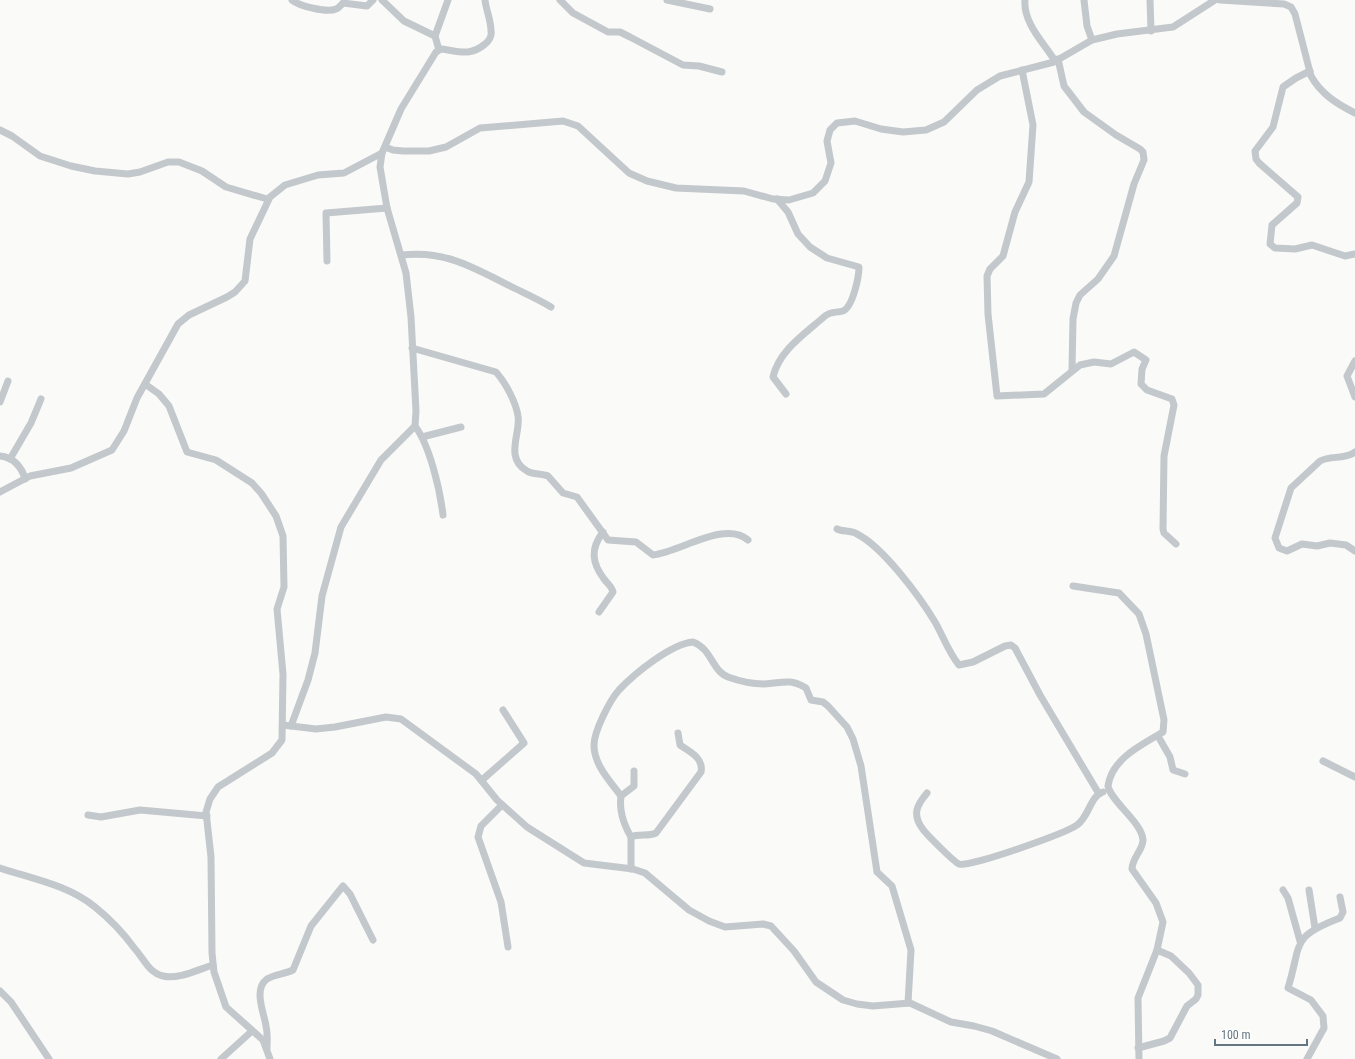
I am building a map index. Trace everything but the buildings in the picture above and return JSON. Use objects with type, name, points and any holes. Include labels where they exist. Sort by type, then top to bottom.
[{"type":"street","points":[[292,0],[301,5],[319,10],[333,10],[343,3],[367,6],[373,0]]},
{"type":"street","points":[[382,0],[404,21],[435,36]]},
{"type":"street","points":[[291,726],[308,680],[315,653],[322,596],[341,527],[381,460],[414,426],[416,411],[410,302],[402,254],[387,208],[380,167],[384,150],[401,109],[438,50],[435,36],[448,0]]},
{"type":"street","points":[[438,50],[467,53],[477,50],[487,42],[491,35],[491,29],[486,0]]},
{"type":"street","points":[[560,0],[573,13],[608,32],[620,32],[683,65],[699,66],[722,72]]},
{"type":"street","points":[[667,0],[710,9]]},
{"type":"street","points":[[1025,0],[1027,15],[1036,33],[1057,60],[1064,86],[1084,112],[1116,135],[1140,149],[1144,156],[1144,160],[1134,184],[1114,256],[1098,279],[1080,295],[1076,302],[1073,319],[1072,370]]},
{"type":"street","points":[[1084,0],[1086,26],[1092,40]]},
{"type":"street","points":[[1150,0],[1151,31]]},
{"type":"street","points":[[0,492],[25,479],[71,468],[112,450],[124,431],[145,384],[178,324],[189,315],[235,292],[245,281],[247,277],[250,239],[268,199],[285,185],[318,175],[344,173],[384,150],[429,151],[446,147],[480,128],[563,121],[578,126],[624,169],[643,179],[676,188],[744,191],[777,199],[789,200],[804,197],[813,193],[822,186],[831,163],[827,146],[829,132],[837,123],[849,121],[881,129],[904,132],[926,130],[944,122],[987,82],[1000,76],[1057,60],[1092,40],[1117,34],[1167,29],[1180,24],[1215,0]]},
{"type":"street","points":[[1220,0],[1284,4],[1289,5],[1294,9]]},
{"type":"street","points":[[1294,0],[1294,9],[1310,71],[1315,82],[1333,101],[1355,113]]},
{"type":"street","points":[[1022,70],[1033,125],[1029,182],[1016,209],[1003,256],[990,269],[988,276],[988,314],[997,396],[1044,394],[1051,390],[1077,367],[1089,363],[1115,363],[1134,352],[1146,360],[1140,380],[1143,386],[1167,397],[1174,402],[1164,456],[1163,529],[1164,533],[1176,544]]},
{"type":"street","points":[[1310,71],[1283,87],[1273,126],[1255,151],[1256,159],[1259,163],[1298,197],[1297,203],[1272,225],[1270,244],[1275,248],[1295,248],[1312,245],[1344,256],[1355,254]]},
{"type":"street","points":[[0,130],[12,136],[40,156],[71,166],[95,171],[128,174],[140,172],[168,162],[179,162],[202,171],[226,187],[268,199]]},
{"type":"street","points":[[777,199],[788,212],[798,234],[810,247],[832,260],[859,267],[857,285],[848,306],[843,311],[828,313],[792,346],[781,360],[773,377],[786,394]]},
{"type":"street","points":[[327,261],[326,213],[387,208]]},
{"type":"street","points":[[402,254],[421,254],[449,257],[488,274],[551,307]]},
{"type":"street","points":[[412,348],[496,372],[509,393],[518,417],[514,448],[522,467],[532,474],[548,476],[563,493],[576,497],[608,540],[636,542],[653,555],[718,535],[734,534],[743,536],[748,540]]},
{"type":"street","points":[[1355,361],[1347,376],[1355,397]]},
{"type":"street","points":[[0,402],[8,381]]},
{"type":"street","points":[[145,384],[159,394],[169,406],[188,452],[216,460],[252,483],[266,501],[280,526],[284,544],[282,558],[284,580],[277,609],[283,674],[282,740],[276,750],[218,787],[210,799],[207,816],[211,857],[213,965],[223,1001],[229,1010],[263,1040],[270,1059]]},
{"type":"street","points":[[10,459],[31,423],[41,399]]},
{"type":"street","points":[[414,426],[422,437],[439,489],[443,515]]},
{"type":"street","points":[[422,437],[461,427]]},
{"type":"street","points":[[1355,452],[1348,456],[1325,458],[1291,488],[1275,538],[1279,548],[1287,551],[1302,544],[1317,546],[1337,543],[1346,545],[1355,551]]},
{"type":"street","points":[[0,456],[10,459],[21,468],[25,479]]},
{"type":"street","points":[[837,529],[845,532],[856,533],[882,552],[927,609],[960,665],[973,662],[1005,646],[1011,645],[1015,648],[1040,695],[1099,794]]},
{"type":"street","points":[[599,612],[613,592],[612,588],[601,575],[594,561],[595,546],[603,532]]},
{"type":"street","points":[[1073,586],[1119,593],[1139,614],[1146,634],[1164,720],[1163,732],[1123,758],[1111,775],[1108,786],[1109,790],[1125,810],[1142,837],[1142,843],[1132,863],[1132,869],[1156,903],[1162,915],[1163,928],[1157,950],[1138,998],[1139,1059]]},
{"type":"street","points":[[631,869],[631,837],[625,826],[621,796],[598,762],[594,745],[595,738],[610,704],[619,691],[650,664],[667,652],[693,642],[705,648],[721,673],[729,677],[754,684],[792,681],[806,688],[811,700],[828,706],[847,728],[854,739],[861,766],[876,868],[878,875],[892,886],[911,950],[908,1002]]},
{"type":"street","points":[[482,780],[524,743],[504,710]]},
{"type":"street","points":[[283,725],[308,729],[331,728],[386,717],[396,717],[401,719],[464,764],[482,780],[502,805],[527,827],[582,862],[593,865],[631,869],[650,876],[689,910],[725,927],[763,924],[771,926],[794,951],[816,982],[843,1000],[874,1006],[908,1002],[951,1022],[992,1031],[1057,1059]]},
{"type":"street","points":[[631,837],[637,834],[651,835],[656,833],[701,772],[700,761],[692,752],[680,744],[678,733]]},
{"type":"street","points":[[1158,736],[1170,757],[1173,770],[1185,774]]},
{"type":"street","points":[[1323,761],[1355,777]]},
{"type":"street","points":[[621,796],[634,786],[634,771]]},
{"type":"street","points":[[928,793],[918,807],[916,816],[918,821],[929,836],[956,862],[962,864],[998,855],[1070,829],[1081,822],[1099,794],[1109,790]]},
{"type":"street","points":[[502,805],[481,826],[478,838],[501,904],[508,947]]},
{"type":"street","points":[[88,815],[101,817],[140,810],[207,816]]},
{"type":"street","points":[[0,868],[60,887],[80,897],[96,908],[116,927],[150,970],[164,977],[177,976],[213,965]]},
{"type":"street","points":[[267,1048],[266,1027],[260,997],[261,987],[264,982],[271,977],[293,970],[311,926],[343,886],[350,894],[373,940]]},
{"type":"street","points":[[1283,890],[1288,898],[1300,941],[1288,988],[1315,1004],[1323,1016],[1324,1022],[1324,1028],[1307,1059]]},
{"type":"street","points":[[1309,890],[1315,928]]},
{"type":"street","points":[[1300,941],[1315,928],[1340,918],[1343,912],[1340,897]]},
{"type":"street","points":[[1138,1048],[1170,1038],[1187,1006],[1196,999],[1198,995],[1198,986],[1188,973],[1171,956],[1157,950]]},
{"type":"street","points":[[0,991],[11,1002],[49,1059]]},
{"type":"street","points":[[221,1059],[252,1031]]}]
